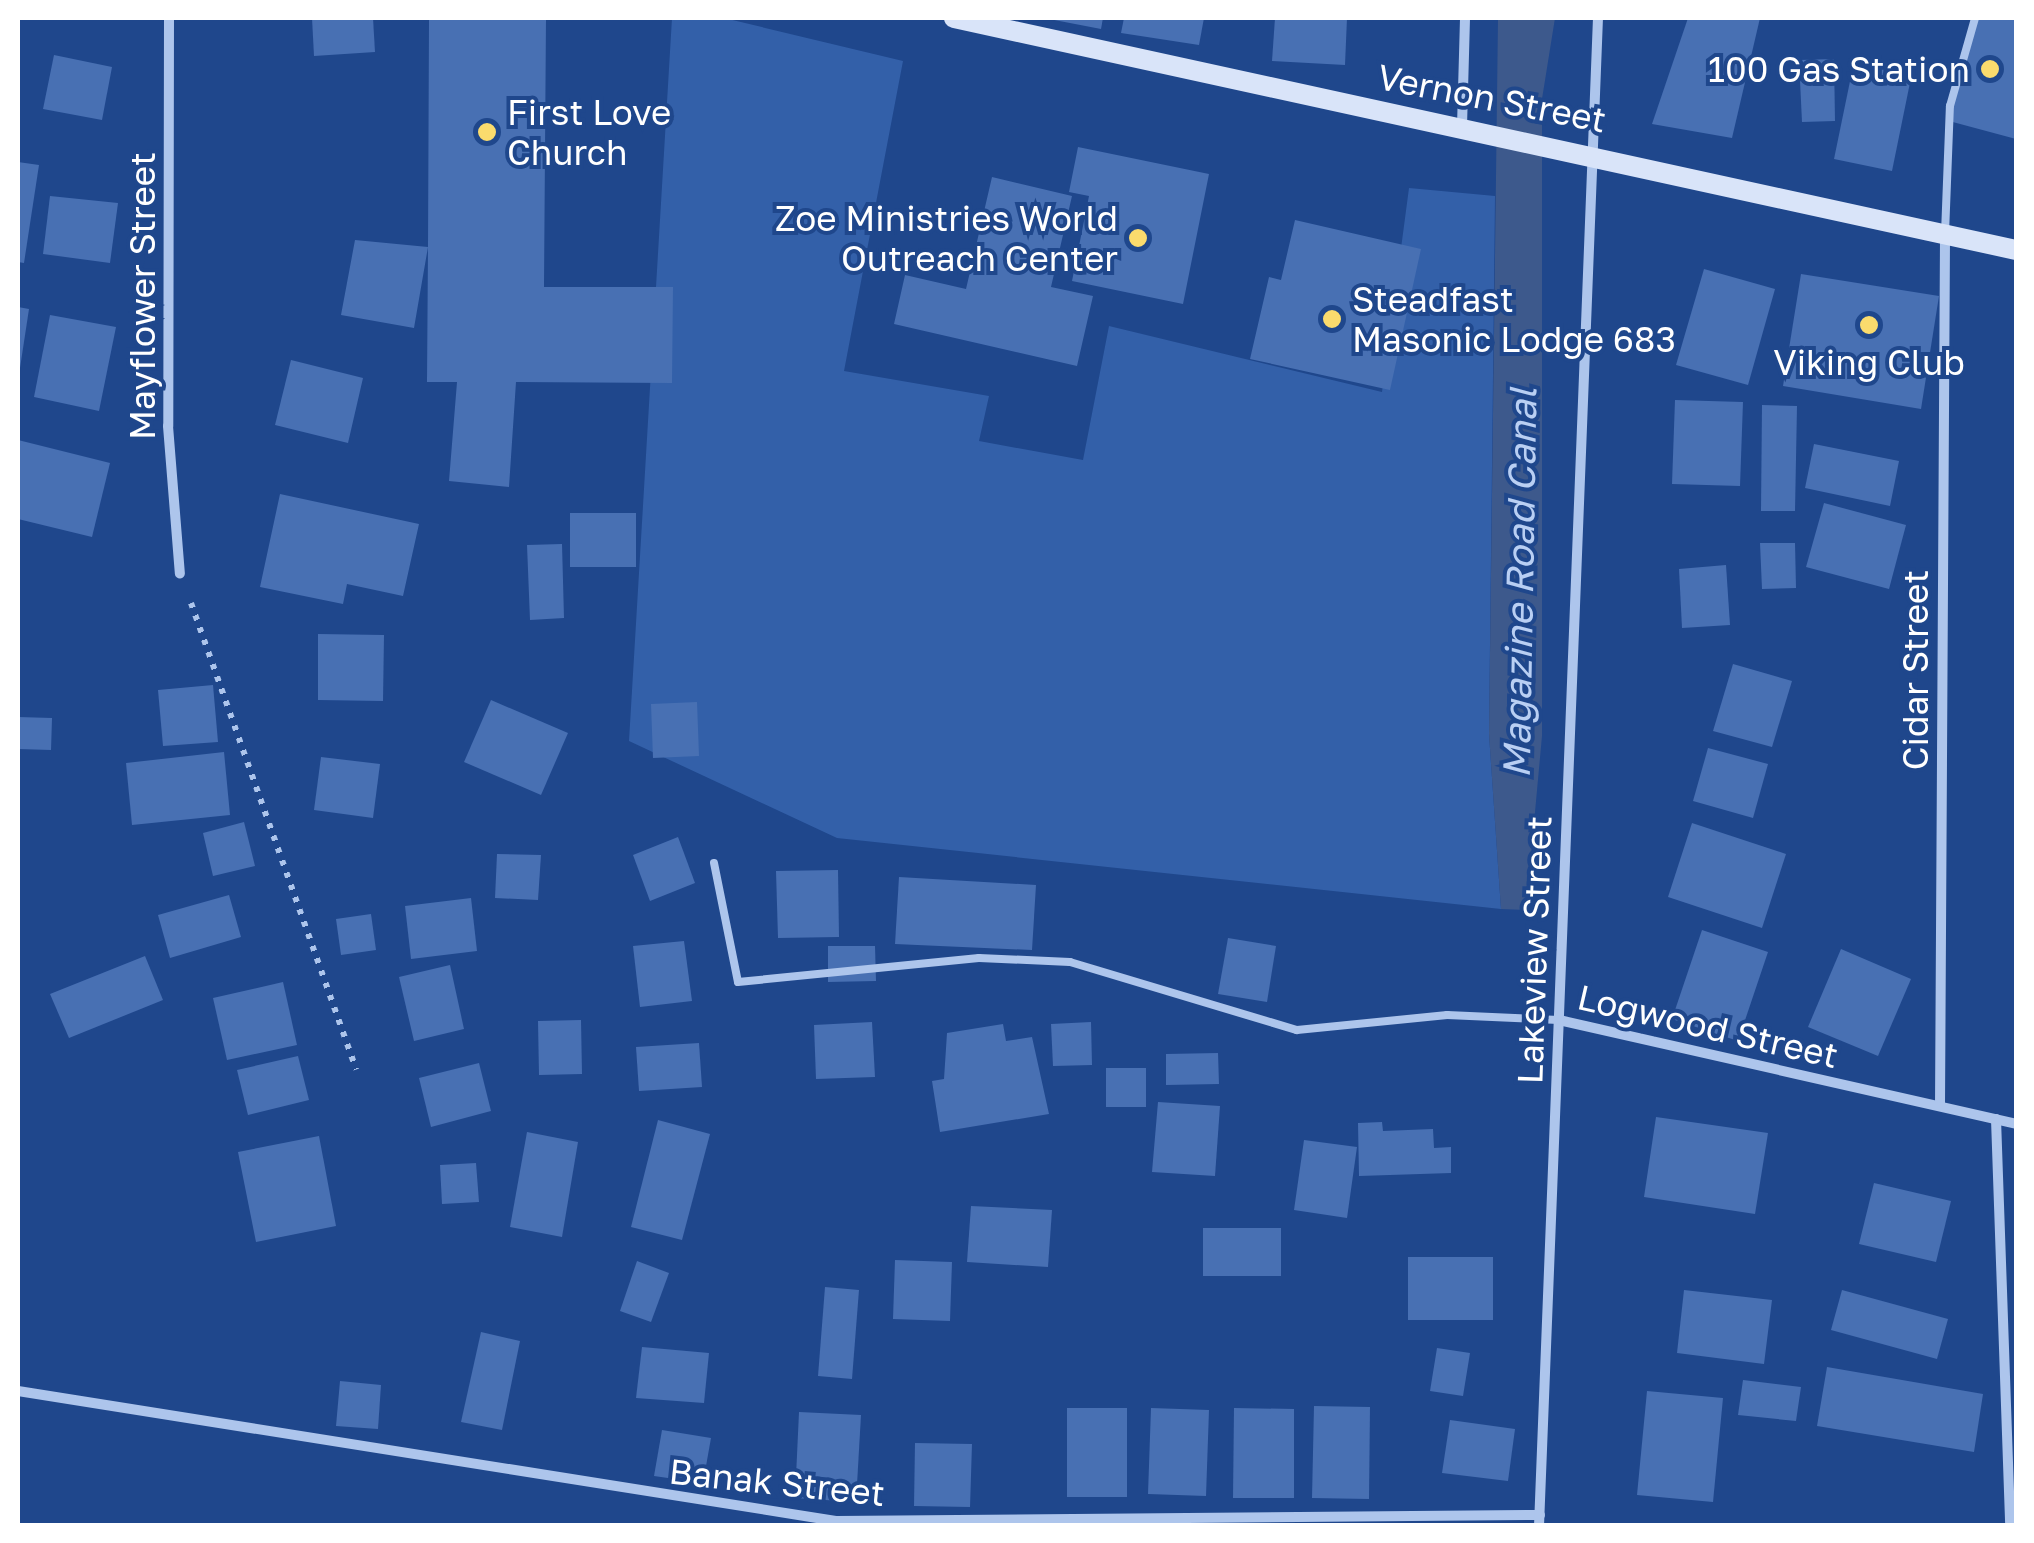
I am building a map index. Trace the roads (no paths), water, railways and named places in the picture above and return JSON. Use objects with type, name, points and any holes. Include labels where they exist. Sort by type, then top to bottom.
[{"type":"main road","name":"Vernon Street","points":[[954,18],[1595,151],[2016,250]]},
{"type":"street","name":"Mayflower Street","points":[[169,18],[168,426],[180,574]]},
{"type":"street","points":[[1462,126],[1465,18]]},
{"type":"street","name":"Lakeview Street","points":[[1540,1520],[1598,18]]},
{"type":"street","name":"Cidar Street","points":[[1940,1106],[1946,235]]},
{"type":"street","name":"Logwood Street","points":[[1559,1020],[2016,1124]]},
{"type":"street","points":[[1996,1119],[2010,1526]]},
{"type":"street","name":"Banak Street","points":[[18,1391],[836,1521],[1540,1520]]},
{"type":"lane","points":[[1946,235],[1950,106],[1975,18]]},
{"type":"lane","name":"Logwood Street","points":[[714,863],[738,982],[1034,960],[1131,976],[1297,1030],[1447,1015],[1559,1020]]},
{"type":"water","name":"Magazine Road Canal","points":[[1498,18],[1555,18],[1542,99],[1542,736],[1526,910],[1501,909],[1489,734]]},
{"type":"place","name":"100 Gas Station","points":[[1990,69]]},
{"type":"place","name":"First Love Church","points":[[487,132]]},
{"type":"place","name":"Zoe Ministries World Outreach Center","points":[[1138,238]]},
{"type":"place","name":"Steadfast Masonic Lodge 683","points":[[1332,319]]},
{"type":"place","name":"Viking Club","points":[[1869,325]]}]
